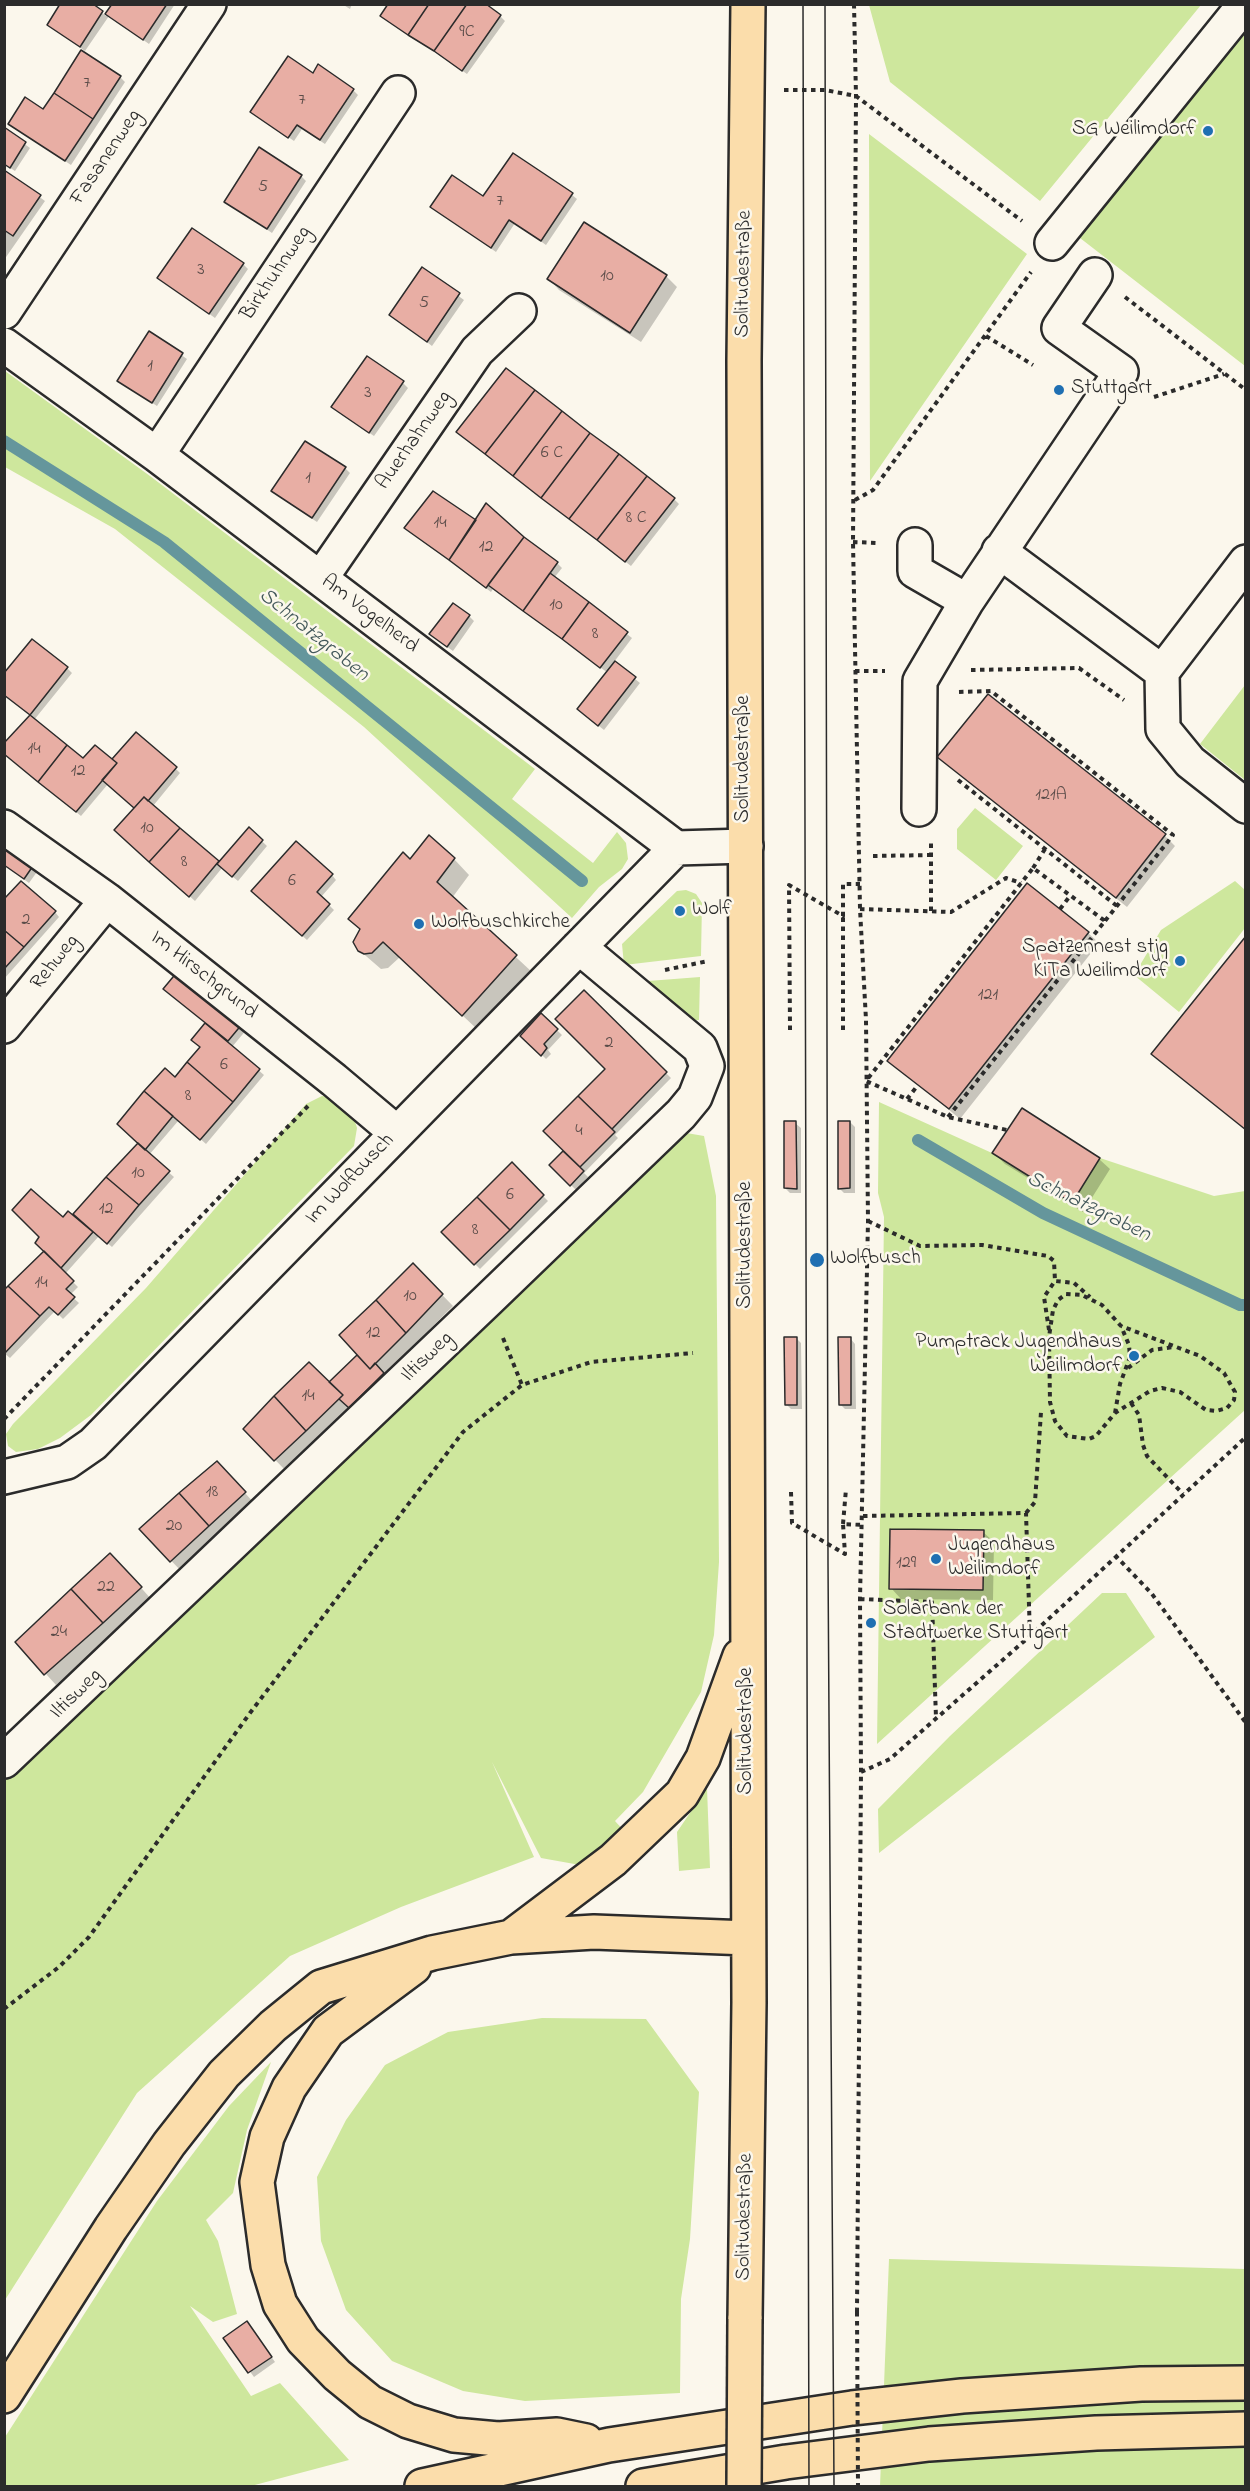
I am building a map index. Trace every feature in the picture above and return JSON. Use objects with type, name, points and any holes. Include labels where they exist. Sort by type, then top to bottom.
[{"type":"main road","name":"Solitudestraße","points":[[744,2487],[748,1634],[744,360],[749,89],[748,4]]},
{"type":"main road","points":[[512,1937],[613,1860],[682,1794],[703,1758],[748,1634]]},
{"type":"main road","points":[[4,2397],[117,2219],[169,2144],[225,2074],[273,2026],[321,1987],[432,1953],[512,1937],[594,1932],[748,1938]]},
{"type":"main road","points":[[432,1953],[328,2031],[289,2088],[267,2137],[257,2182],[268,2265],[280,2304],[303,2340],[337,2375],[370,2402],[408,2421],[454,2435],[498,2439],[557,2435],[609,2445]]},
{"type":"main road","points":[[422,2487],[609,2445],[852,2408],[962,2396],[1142,2385],[1245,2383]]},
{"type":"main road","points":[[643,2487],[786,2462],[929,2444],[1096,2433],[1245,2429]]},
{"type":"street","name":"Fasanenweg","points":[[4,312],[209,4]]},
{"type":"street","points":[[1052,243],[1245,4]]},
{"type":"street","name":"Birkhuhnweg","points":[[157,455],[398,93]]},
{"type":"street","points":[[919,809],[922,682],[967,601],[999,551],[1121,372],[1059,328],[1095,275]]},
{"type":"street","name":"Auerhahnweg","points":[[321,578],[477,351],[519,311]]},
{"type":"street","name":"Am Vogelherd","points":[[4,345],[157,455],[676,848]]},
{"type":"street","points":[[915,545],[915,571],[967,601]]},
{"type":"street","points":[[999,551],[1162,672]]},
{"type":"street","points":[[1245,562],[1162,672],[1163,729],[1190,762],[1245,806]]},
{"type":"street","name":"Im Hirschgrund","points":[[4,827],[107,900],[334,1080],[397,1133]]},
{"type":"street","points":[[676,848],[746,846]]},
{"type":"street","name":"Im Wolfbusch","points":[[4,1476],[67,1462],[93,1444],[676,848]]},
{"type":"street","name":"Rehweg","points":[[4,1026],[107,900]]},
{"type":"street","name":"Iltisweg","points":[[4,1761],[488,1300],[681,1114],[695,1097],[707,1066],[700,1048],[579,946]]},
{"type":"path","points":[[854,4],[856,96],[855,670],[860,909],[866,1020],[868,1221],[860,1599],[858,2487]]},
{"type":"path","points":[[749,89],[825,90],[856,96]]},
{"type":"path","points":[[855,500],[873,490],[1052,243]]},
{"type":"path","points":[[986,336],[1033,365]]},
{"type":"path","points":[[1154,397],[1225,374]]},
{"type":"path","points":[[922,682],[1079,668],[1163,729]]},
{"type":"path","points":[[855,670],[991,691],[1173,835],[948,1117]]},
{"type":"path","points":[[920,750],[1117,906]]},
{"type":"path","points":[[919,809],[932,828],[931,911]]},
{"type":"path","points":[[866,1081],[1033,868],[1045,849]]},
{"type":"path","points":[[873,856],[931,855]]},
{"type":"path","points":[[1141,866],[1144,872]]},
{"type":"path","points":[[1033,868],[1104,921]]},
{"type":"path","points":[[860,909],[951,912],[1006,878],[1021,883]]},
{"type":"path","points":[[843,1030],[843,884],[860,884]]},
{"type":"path","points":[[790,1030],[789,885],[843,916]]},
{"type":"path","points":[[1060,909],[1070,896]]},
{"type":"path","points":[[4,1419],[334,1080]]},
{"type":"path","points":[[866,1081],[948,1117],[1007,1130]]},
{"type":"path","points":[[907,1099],[918,1085]]},
{"type":"path","points":[[868,1221],[920,1246],[982,1245],[1048,1256],[1054,1261],[1055,1281],[1044,1297],[1049,1337],[1050,1402],[1060,1430],[1067,1436],[1089,1439],[1102,1430],[1115,1413],[1150,1391],[1162,1388],[1180,1392],[1206,1410],[1216,1412],[1227,1408],[1234,1400],[1231,1383],[1219,1369],[1200,1356],[1121,1326]]},
{"type":"path","points":[[1055,1281],[1074,1283],[1102,1305],[1121,1326],[1129,1345],[1128,1368],[1120,1384],[1115,1413]]},
{"type":"path","points":[[1049,1337],[1053,1310],[1058,1300],[1066,1294],[1074,1293],[1091,1298]]},
{"type":"path","points":[[488,1300],[522,1385]]},
{"type":"path","points":[[1128,1368],[1152,1350],[1174,1347]]},
{"type":"path","points":[[4,2009],[59,1966],[89,1937],[250,1713],[463,1432],[522,1385],[591,1362],[693,1353]]},
{"type":"path","points":[[1131,1403],[1138,1415],[1147,1456],[1183,1494]]},
{"type":"path","points":[[1030,1636],[1026,1513],[1035,1502],[1041,1412]]},
{"type":"path","points":[[861,1772],[890,1758],[936,1719],[1030,1636],[1245,1437]]},
{"type":"path","points":[[791,1492],[792,1523],[845,1554],[843,1524],[846,1490]]},
{"type":"path","points":[[863,1516],[1026,1513]]},
{"type":"path","points":[[843,1524],[863,1525]]},
{"type":"path","points":[[1115,1555],[1152,1594],[1245,1722]]},
{"type":"path","points":[[860,1599],[932,1602],[936,1719]]},
{"type":"green space","points":[[869,5],[1201,5],[1040,201],[890,82]]},
{"type":"green space","name":"SG Weilimdorf","points":[[1245,30],[1245,366],[1080,238]]},
{"type":"green space","points":[[869,134],[1027,254],[870,481]]},
{"type":"green space","points":[[5,371],[150,476],[535,769],[512,799],[593,863],[617,832],[626,843],[628,859],[622,869],[599,887],[572,918],[364,727],[115,529],[5,467]]},
{"type":"green space","points":[[1245,685],[1245,780],[1200,744]]},
{"type":"green space","points":[[975,808],[1023,846],[996,880],[957,849],[957,829]]},
{"type":"green space","points":[[1235,881],[1245,890],[1245,928],[1179,1012],[1134,975],[1161,930]]},
{"type":"green space","points":[[686,890],[696,894],[702,903],[701,956],[624,965],[622,944],[677,891]]},
{"type":"green space","points":[[700,977],[699,1020],[691,1021],[648,981]]},
{"type":"green space","points":[[322,1096],[338,1098],[352,1112],[357,1128],[354,1146],[91,1415],[60,1438],[38,1449],[16,1452],[8,1446],[6,1434],[13,1424],[146,1288],[306,1104]]},
{"type":"green space","points":[[879,1102],[992,1153],[1071,1203],[1100,1158],[1214,1196],[1245,1191],[1245,1410],[877,1744],[884,1217],[878,1193]]},
{"type":"green space","points":[[669,1130],[704,1136],[716,1196],[719,1562],[714,1635],[701,1692],[643,1792],[615,1821],[626,1833],[580,1865],[541,1858],[492,1762],[534,1857],[401,1907],[290,1956],[137,2093],[5,2300],[5,1757]]},
{"type":"green space","points":[[1102,1593],[1126,1593],[1155,1637],[879,1853],[878,1809],[950,1736]]},
{"type":"green space","points":[[707,1788],[710,1868],[679,1871],[677,1832]]},
{"type":"green space","points":[[542,2018],[646,2019],[699,2092],[690,2239],[681,2299],[680,2393],[525,2401],[463,2391],[392,2361],[346,2310],[321,2241],[317,2177],[346,2120],[385,2065],[448,2032]]},
{"type":"green space","points":[[271,2062],[247,2130],[233,2193],[206,2220],[218,2241],[237,2314],[213,2322],[190,2306],[251,2396],[280,2383],[349,2460],[251,2486],[5,2486],[5,2437],[157,2201],[229,2106]]},
{"type":"green space","points":[[889,2259],[1245,2269],[1245,2486],[880,2486]]},
{"type":"building","points":[[60,4],[93,4],[103,11],[80,47],[47,25]]},
{"type":"building","points":[[112,4],[167,4],[143,40],[105,14]]},
{"type":"building","points":[[388,4],[429,4],[408,35],[380,16]]},
{"type":"building","points":[[429,4],[467,4],[434,51],[408,35]]},
{"type":"building","points":[[467,4],[486,4],[501,15],[462,71],[434,51]]},
{"type":"building","points":[[81,50],[121,76],[93,119],[54,93]]},
{"type":"building","points":[[288,56],[313,73],[318,64],[354,89],[320,140],[297,125],[288,138],[250,112]]},
{"type":"building","points":[[54,93],[93,119],[65,161],[8,124],[25,97],[43,109]]},
{"type":"building","points":[[4,127],[26,142],[10,168],[4,164]]},
{"type":"building","points":[[259,147],[302,175],[267,229],[224,202]]},
{"type":"building","points":[[513,153],[573,193],[541,241],[509,220],[491,248],[430,207],[452,175],[483,196]]},
{"type":"building","points":[[4,170],[41,195],[13,236],[4,230]]},
{"type":"building","points":[[584,222],[667,275],[630,333],[547,279]]},
{"type":"building","points":[[192,228],[244,263],[209,314],[157,278]]},
{"type":"building","points":[[422,267],[460,293],[427,342],[389,315]]},
{"type":"building","points":[[149,331],[183,353],[152,403],[117,381]]},
{"type":"building","points":[[367,356],[404,381],[369,433],[331,407]]},
{"type":"building","points":[[506,368],[535,390],[485,454],[456,432]]},
{"type":"building","points":[[535,390],[562,411],[513,476],[485,454]]},
{"type":"building","points":[[562,411],[590,433],[541,498],[513,476]]},
{"type":"building","points":[[590,433],[619,454],[569,519],[541,498]]},
{"type":"building","points":[[305,441],[346,467],[312,518],[271,491]]},
{"type":"building","points":[[619,454],[647,476],[597,540],[569,519]]},
{"type":"building","points":[[647,476],[675,498],[625,562],[597,540]]},
{"type":"building","points":[[433,491],[476,520],[449,560],[404,528]]},
{"type":"building","points":[[486,503],[524,537],[486,588],[449,560]]},
{"type":"building","points":[[524,537],[558,562],[523,611],[488,585]]},
{"type":"building","points":[[550,573],[589,602],[562,639],[523,611]]},
{"type":"building","points":[[589,602],[628,632],[600,668],[562,639]]},
{"type":"building","points":[[453,603],[470,615],[447,647],[429,634]]},
{"type":"building","points":[[32,639],[68,667],[30,715],[4,695],[4,673]]},
{"type":"building","points":[[615,661],[636,677],[598,726],[577,709]]},
{"type":"building","points":[[988,694],[1166,834],[1116,898],[937,757]]},
{"type":"building","points":[[30,715],[67,745],[38,782],[4,754],[4,743]]},
{"type":"building","points":[[136,732],[177,767],[148,801],[144,797],[134,808],[102,780],[117,763],[112,759]]},
{"type":"building","points":[[67,745],[83,758],[95,745],[117,763],[76,812],[38,782]]},
{"type":"building","points":[[144,797],[180,828],[149,862],[114,830]]},
{"type":"building","points":[[249,827],[263,840],[232,877],[217,864]]},
{"type":"building","points":[[180,828],[219,861],[189,897],[149,862]]},
{"type":"building","name":"Wolfbuschkirche","points":[[429,835],[455,858],[437,882],[517,955],[462,1016],[383,942],[372,953],[364,954],[358,951],[353,942],[360,929],[348,919],[403,852],[410,859]]},
{"type":"building","points":[[4,841],[35,863],[24,879],[4,865]]},
{"type":"building","points":[[296,841],[333,874],[317,892],[330,904],[302,936],[251,891]]},
{"type":"building","points":[[21,881],[56,911],[24,947],[4,930],[4,899]]},
{"type":"building","points":[[1027,883],[1089,932],[949,1109],[887,1061]]},
{"type":"building","points":[[4,930],[24,947],[4,969]]},
{"type":"building","points":[[1246,936],[1246,1130],[1151,1054]]},
{"type":"building","points":[[178,971],[243,1023],[228,1041],[163,989]]},
{"type":"building","points":[[584,990],[667,1072],[612,1129],[578,1096],[605,1069],[555,1019]]},
{"type":"building","points":[[541,1013],[558,1029],[544,1044],[547,1048],[541,1056],[520,1036]]},
{"type":"building","points":[[205,1023],[260,1069],[233,1102],[187,1062],[200,1047],[191,1040]]},
{"type":"building","points":[[187,1062],[233,1102],[200,1140],[144,1091],[165,1068],[175,1077]]},
{"type":"building","points":[[144,1091],[173,1116],[145,1150],[117,1124]]},
{"type":"building","points":[[578,1096],[615,1132],[580,1167],[543,1131]]},
{"type":"building","points":[[1022,1108],[1100,1158],[1072,1203],[992,1153]]},
{"type":"building","points":[[784,1121],[796,1121],[797,1189],[784,1188]]},
{"type":"building","points":[[838,1121],[850,1121],[850,1188],[838,1189]]},
{"type":"building","points":[[138,1143],[170,1171],[139,1205],[106,1177]]},
{"type":"building","points":[[563,1151],[584,1171],[570,1186],[549,1165]]},
{"type":"building","points":[[512,1162],[544,1195],[510,1230],[477,1197]]},
{"type":"building","points":[[106,1177],[139,1205],[107,1244],[73,1214]]},
{"type":"building","points":[[31,1189],[63,1217],[68,1211],[93,1232],[61,1268],[35,1243],[39,1237],[12,1210]]},
{"type":"building","points":[[477,1197],[510,1230],[474,1265],[441,1232]]},
{"type":"building","points":[[44,1251],[74,1281],[66,1289],[75,1297],[58,1315],[49,1307],[40,1316],[8,1286]]},
{"type":"building","points":[[413,1263],[443,1294],[406,1333],[376,1300]]},
{"type":"building","points":[[8,1286],[40,1316],[4,1354],[4,1290]]},
{"type":"building","points":[[376,1300],[406,1333],[370,1369],[339,1335]]},
{"type":"building","points":[[784,1337],[797,1337],[797,1405],[785,1405]]},
{"type":"building","points":[[838,1337],[851,1337],[851,1405],[839,1405]]},
{"type":"building","points":[[357,1355],[370,1369],[375,1363],[384,1373],[349,1408],[339,1399],[343,1395],[329,1382]]},
{"type":"building","points":[[309,1362],[343,1395],[306,1431],[274,1396]]},
{"type":"building","points":[[274,1396],[306,1431],[274,1461],[243,1429]]},
{"type":"building","points":[[217,1461],[246,1492],[209,1526],[179,1493]]},
{"type":"building","points":[[179,1493],[209,1526],[170,1562],[139,1529]]},
{"type":"building","name":"Jugendhaus Weilimdorf","points":[[890,1529],[984,1530],[983,1590],[889,1589]]},
{"type":"building","points":[[110,1553],[142,1587],[103,1623],[71,1589]]},
{"type":"building","points":[[71,1589],[103,1623],[44,1675],[15,1642]]},
{"type":"building","points":[[247,2321],[272,2357],[248,2373],[223,2338]]},
{"type":"waterway","name":"Schnatzgraben","points":[[4,441],[164,542],[582,881]]},
{"type":"waterway","name":"Schnatzgraben","points":[[918,1140],[1043,1213],[1240,1305],[1246,1305]]},
{"type":"tram line","points":[[803,4],[809,2486]]},
{"type":"tram line","points":[[825,4],[828,1563],[834,2486]]},
{"type":"place","name":"SG Weilimdorf","points":[[1208,131]]},
{"type":"place","name":"Stuttgart","points":[[1059,390]]},
{"type":"place","name":"Wolf","points":[[680,911]]},
{"type":"place","name":"Wolfbuschkirche","points":[[419,924]]},
{"type":"place","name":"Spatzennest stjg KiTa Weilimdorf","points":[[1180,961]]},
{"type":"place","name":"Wolfbusch","points":[[817,1260]]},
{"type":"place","name":"Pumptrack Jugendhaus Weilimdorf","points":[[1134,1356]]},
{"type":"place","name":"Jugendhaus Weilimdorf","points":[[936,1559]]},
{"type":"place","name":"Solarbank der Stadtwerke Stuttgart","points":[[871,1623]]}]
